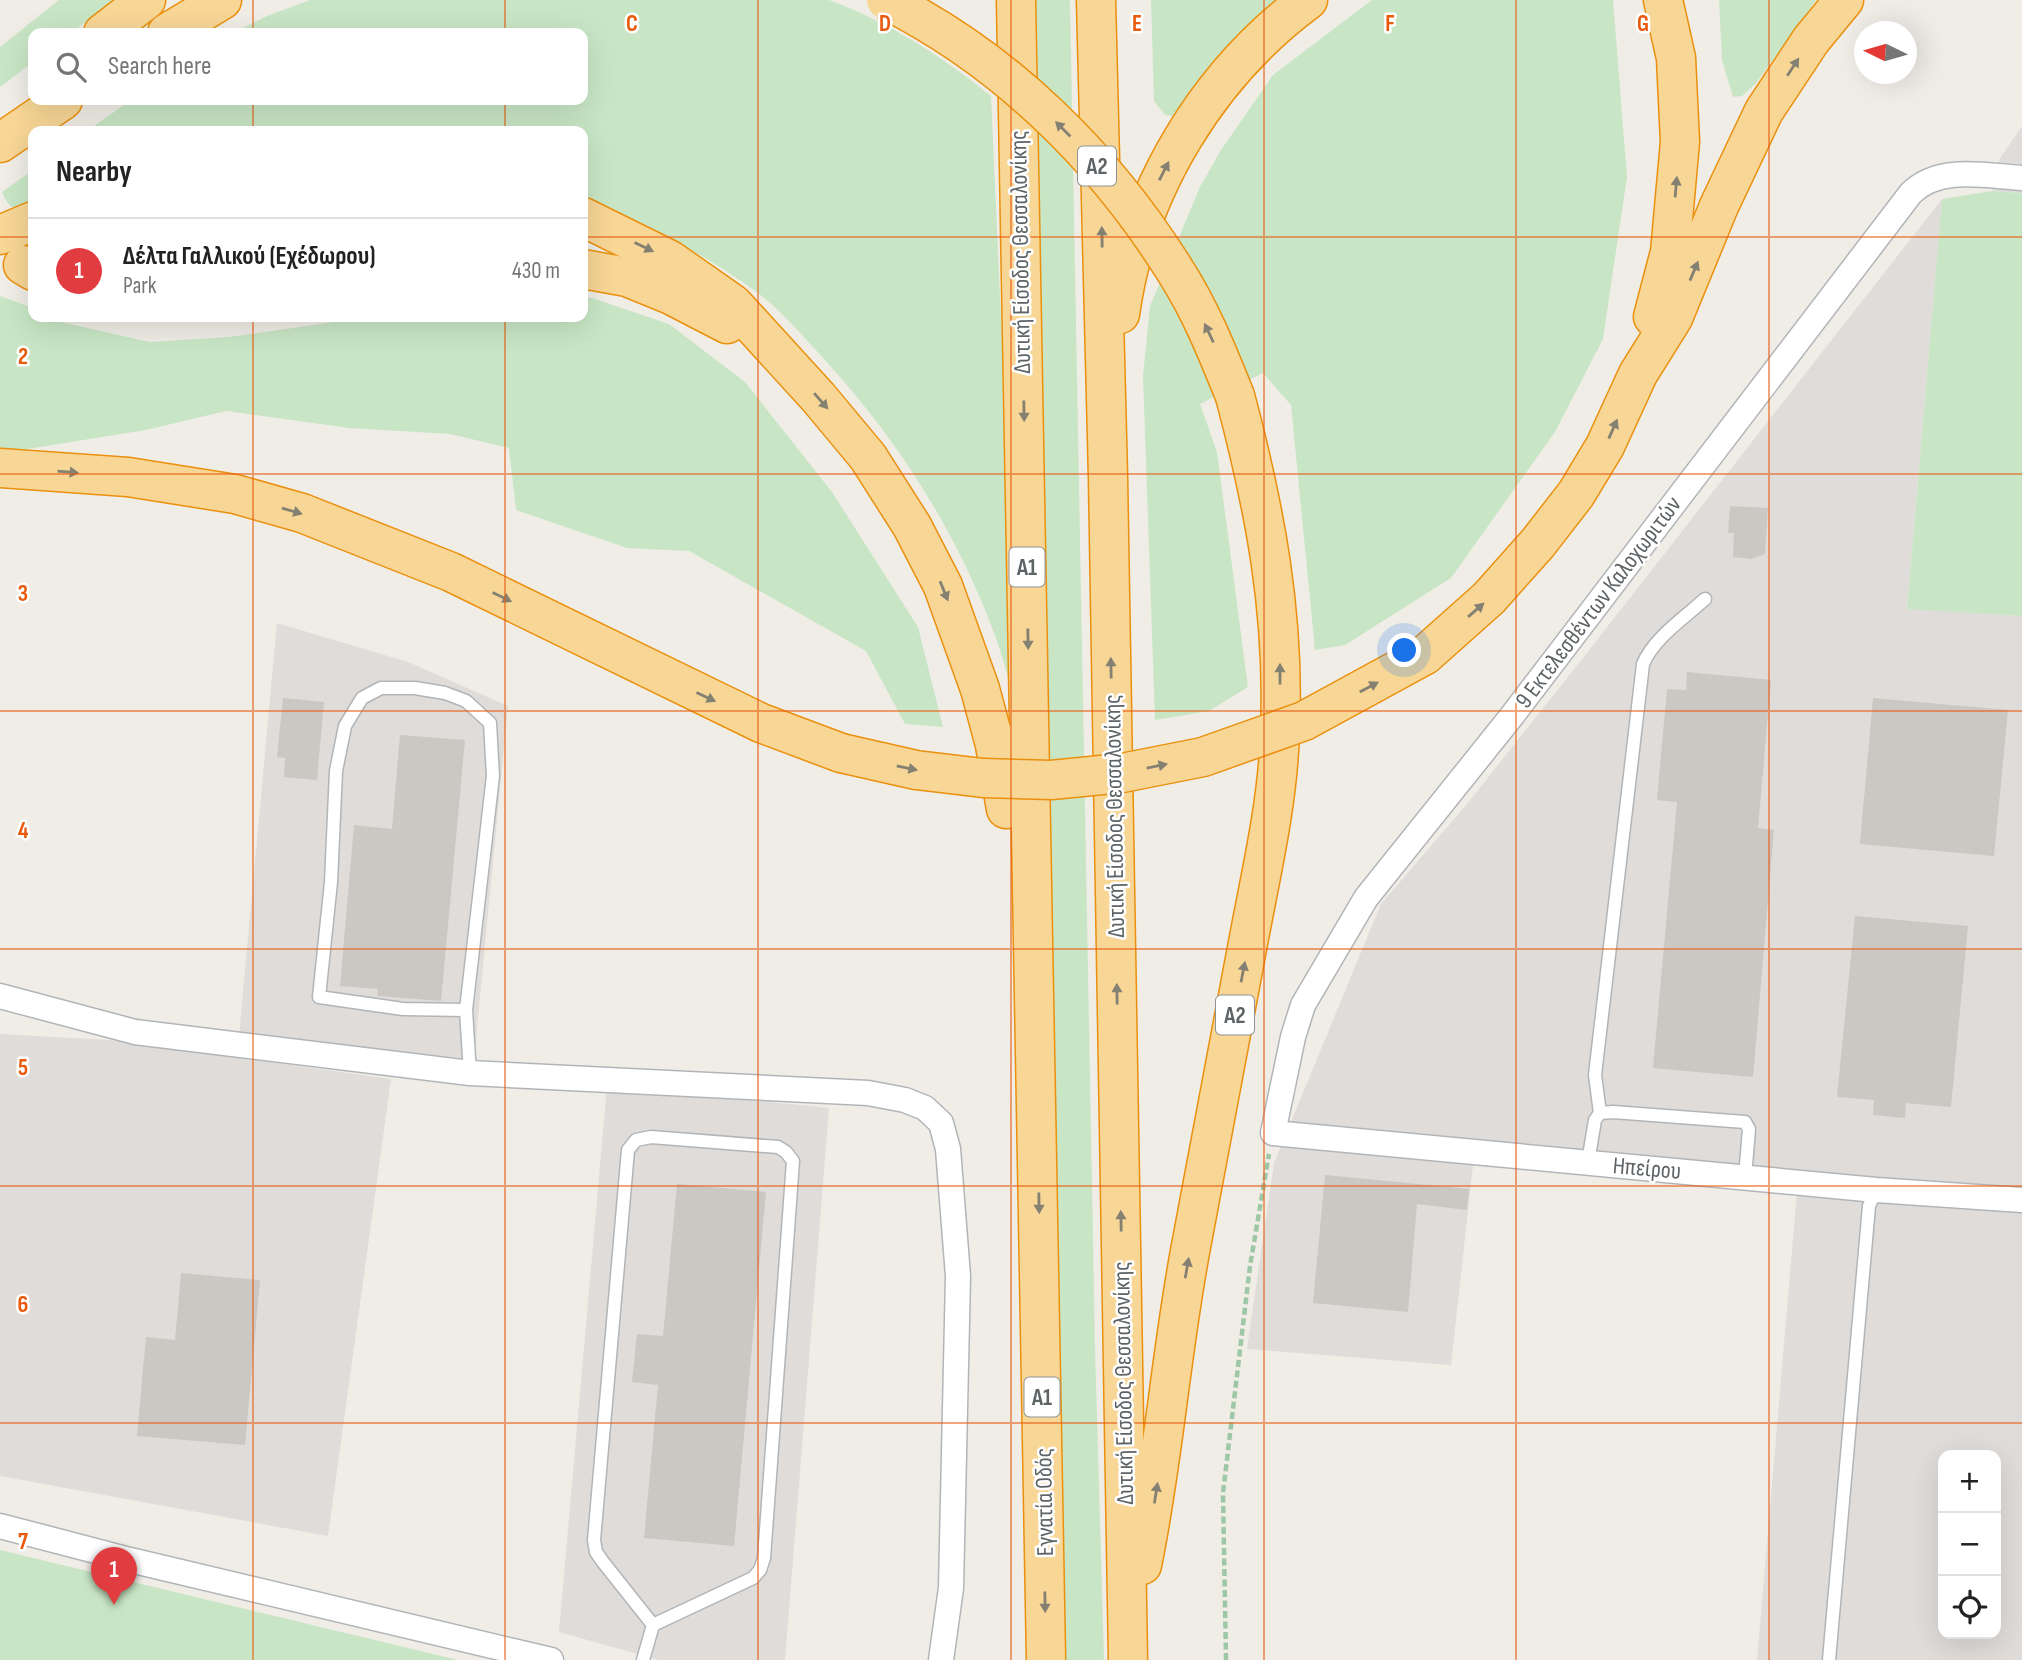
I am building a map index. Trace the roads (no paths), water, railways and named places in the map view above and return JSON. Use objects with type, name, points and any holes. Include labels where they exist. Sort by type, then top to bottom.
[{"type":"highway","points":[[110,28],[146,0]]},
{"type":"highway","points":[[175,28],[222,0]]},
{"type":"highway","name":"Α2","points":[[886,0],[961,44],[1026,92],[1084,149],[1139,216],[1177,273],[1208,330],[1235,396],[1266,527],[1276,592],[1280,652],[1280,732],[1272,814],[1186,1269],[1153,1510],[1128,1646]]},
{"type":"highway","name":"Δυτική Είσοδος Θεσσαλονίκης","points":[[1016,0],[1037,1135]]},
{"type":"highway","name":"Δυτική Είσοδος Θεσσαλονίκης","points":[[1096,0],[1108,477],[1128,1646]]},
{"type":"highway","points":[[1108,477],[1118,322],[1125,277],[1145,215],[1162,175],[1188,129],[1222,83],[1256,45],[1308,0]]},
{"type":"highway","points":[[1639,374],[1670,252],[1680,142],[1676,58],[1663,0]]},
{"type":"highway","points":[[0,468],[128,477],[235,494],[302,513],[451,572],[761,723],[841,753],[916,770],[982,778],[1051,780],[1122,773],[1203,757],[1304,721],[1425,655],[1489,598],[1538,543],[1576,494],[1605,446],[1639,374],[1673,318],[1719,206],[1765,111],[1811,40],[1844,0]]},
{"type":"highway","points":[[0,119],[28,96]]},
{"type":"highway","points":[[0,143],[56,105]]},
{"type":"highway","points":[[588,219],[670,260],[733,304],[868,457],[912,526],[943,586],[980,689],[995,745],[1006,808],[1017,1005],[1037,1135]]},
{"type":"highway","points":[[0,235],[28,222]]},
{"type":"highway","points":[[588,270],[626,277],[671,295],[775,351]]},
{"type":"highway","name":"Εγνατία Οδός","points":[[1037,1135],[1046,1660]]},
{"type":"street","name":"9 Εκτελεσθέντων Καλοχωριτών","points":[[1273,1133],[1293,1037],[1303,1004],[1366,898],[1511,717],[1911,193],[1919,185],[1940,176],[2022,178]]},
{"type":"street","points":[[0,996],[135,1032],[470,1073],[868,1093],[905,1100],[925,1108],[941,1123],[948,1149],[958,1276],[951,1588],[941,1660]]},
{"type":"street","name":"Ηπείρου","points":[[1273,1133],[1876,1190],[2022,1200]]},
{"type":"street","points":[[0,1526],[144,1564],[551,1660]]},
{"type":"lane","points":[[1588,1163],[1595,1120],[1600,1113],[1595,1075],[1643,664],[1648,653],[1705,599]]},
{"type":"lane","points":[[466,1010],[403,1009],[319,997],[330,893],[337,771],[345,726],[362,698],[382,688],[415,688],[445,693],[466,701],[490,723],[493,776],[466,1010],[470,1073]]},
{"type":"lane","points":[[1600,1113],[1745,1122],[1749,1129],[1745,1177]]},
{"type":"lane","points":[[643,1660],[653,1625],[753,1578],[760,1570],[764,1558],[793,1161],[778,1147],[651,1137],[636,1140],[628,1150],[594,1539],[596,1552],[653,1625]]},
{"type":"lane","points":[[1829,1660],[1870,1206],[1876,1190]]},
{"type":"place","name":"Δέλτα Γαλλικού (Εχέδωρου)","points":[[114,1605]]}]
